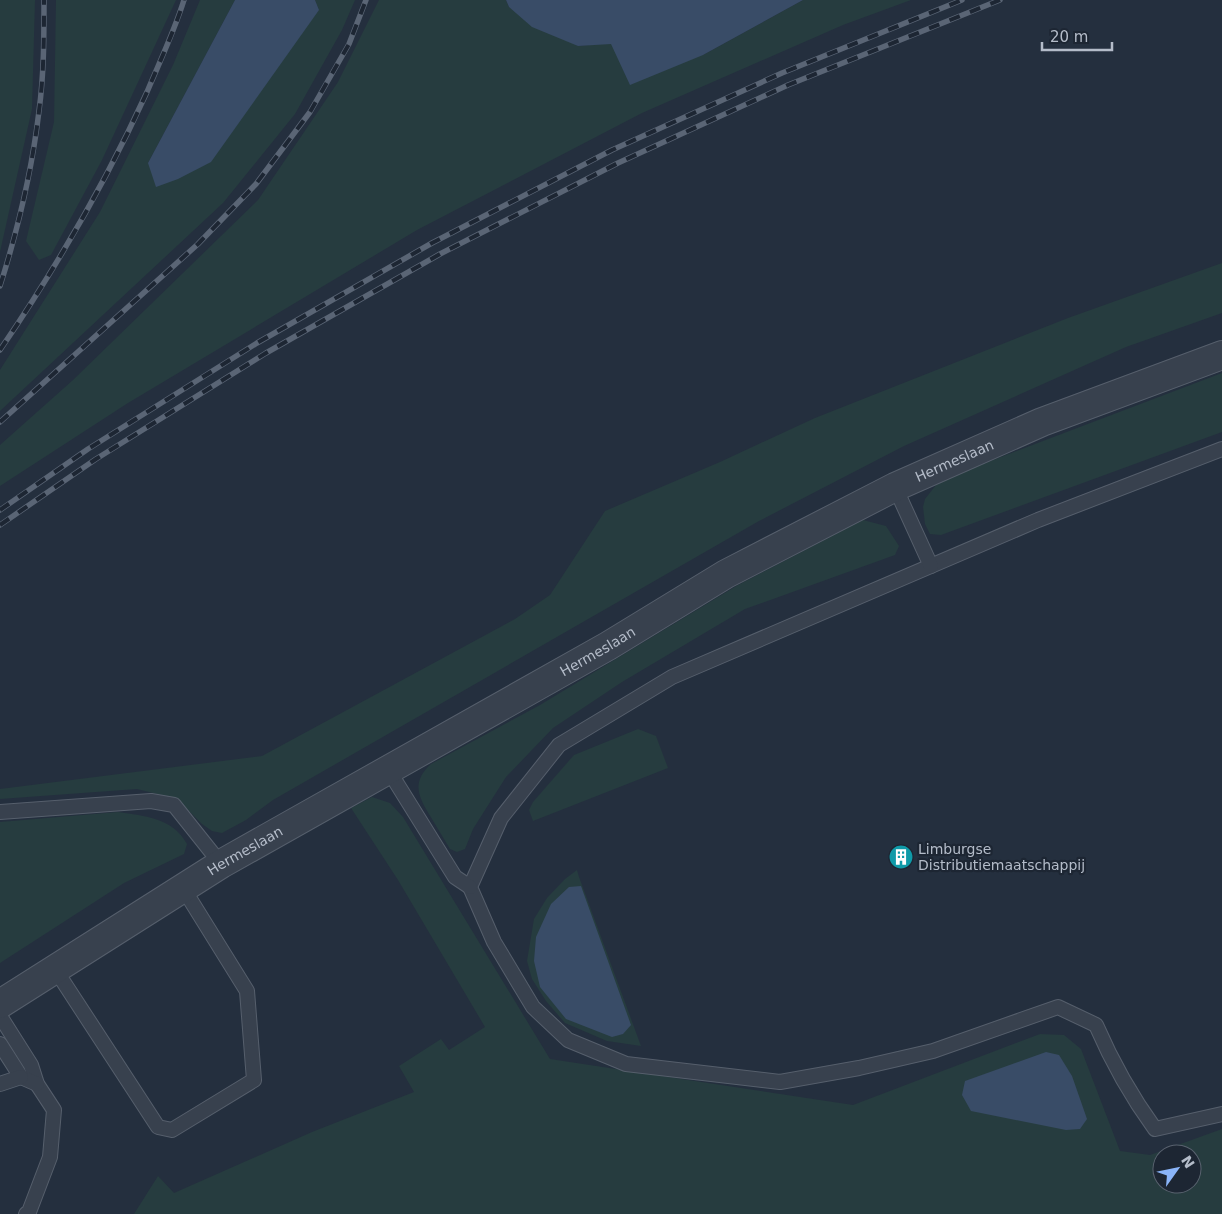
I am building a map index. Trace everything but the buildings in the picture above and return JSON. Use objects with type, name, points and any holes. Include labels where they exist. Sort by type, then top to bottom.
[{"type":"street","name":"Hermeslaan","points":[[0,1004],[221,864],[608,646],[726,574],[895,487],[1042,422],[1222,355]]},
{"type":"lane","points":[[470,887],[501,818],[559,745],[672,677],[1038,520],[1222,449]]},
{"type":"lane","points":[[895,487],[931,566]]},
{"type":"lane","points":[[389,771],[454,877],[470,887],[494,942],[533,1007],[568,1040],[626,1064],[780,1082],[858,1068],[933,1051],[1058,1007],[1096,1025],[1113,1064],[1140,1109],[1155,1129],[1222,1114]]},
{"type":"lane","points":[[0,812],[151,801],[174,805],[221,864]]},
{"type":"lane","points":[[55,969],[158,1127],[172,1130],[254,1080],[247,991],[183,888]]},
{"type":"lane","points":[[0,1016],[31,1064],[37,1084],[54,1110],[50,1158],[29,1212],[26,1214]]},
{"type":"lane","points":[[0,1044],[21,1077],[37,1084]]},
{"type":"lane","points":[[0,1084],[21,1077]]},
{"type":"green space","points":[[0,0],[35,0],[32,109],[0,252]]},
{"type":"green space","points":[[56,0],[176,0],[102,160],[51,255],[39,260],[26,241],[54,122]]},
{"type":"green space","points":[[200,0],[235,0],[148,163],[319,10],[315,0],[355,0],[342,30],[295,114],[223,203],[0,411],[0,370],[100,212],[173,65]]},
{"type":"green space","points":[[379,0],[506,0],[509,7],[578,46],[611,43],[703,55],[803,0],[911,0],[843,25],[642,113],[417,230],[128,403],[0,486],[0,445],[73,380],[258,200],[338,82]]},
{"type":"green space","points":[[1222,263],[1222,313],[1126,347],[904,446],[759,521],[273,800],[246,820],[222,833],[212,831],[202,824],[177,799],[137,789],[0,799],[0,789],[262,756],[515,619],[550,595],[605,511],[720,462],[815,418],[1068,318]]},
{"type":"green space","points":[[1222,373],[1222,432],[941,535],[930,534],[925,524],[923,507],[925,499],[936,485],[980,465]]},
{"type":"green space","points":[[863,520],[886,526],[899,546],[895,555],[745,609],[622,682],[553,728],[506,777],[473,829],[465,849],[457,852],[450,849],[420,797],[420,778],[431,764],[540,705],[738,585]]},
{"type":"green space","points":[[638,729],[656,736],[668,768],[533,821],[529,810],[533,802],[574,755]]},
{"type":"green space","points":[[372,797],[390,803],[403,817],[550,1059],[853,1105],[1040,1034],[1064,1035],[1081,1049],[1120,1151],[1152,1154],[1152,1194],[1202,1194],[1202,1144],[1180,1144],[1222,1129],[1222,1214],[134,1214],[158,1176],[174,1193],[312,1132],[414,1092],[399,1066],[441,1039],[449,1050],[485,1027],[398,880],[351,808]]},
{"type":"green space","points":[[118,812],[148,817],[174,829],[187,844],[184,854],[124,883],[0,963],[0,822]]},
{"type":"green space","points":[[577,870],[641,1046],[607,1041],[565,1023],[546,1001],[532,979],[527,961],[534,919],[547,898],[565,879]]},
{"type":"water","points":[[235,0],[315,0],[319,10],[211,162],[178,179],[156,187],[148,163]]},
{"type":"water","points":[[506,0],[803,0],[703,55],[630,85],[611,44],[578,46],[532,27],[509,7]]},
{"type":"water","points":[[581,886],[631,1025],[623,1034],[612,1037],[566,1019],[540,987],[534,961],[536,937],[551,904],[569,887]]},
{"type":"water","points":[[1046,1052],[1059,1055],[1072,1076],[1087,1119],[1080,1129],[1066,1130],[971,1111],[962,1095],[965,1081]]},
{"type":"railway","points":[[0,286],[24,199],[36,133],[43,69],[44,0]]},
{"type":"railway","points":[[0,350],[41,288],[115,159],[147,92],[184,0]]},
{"type":"railway","points":[[0,422],[198,244],[256,184],[310,112],[349,44],[366,0]]},
{"type":"railway","points":[[0,510],[88,449],[257,343],[432,243],[612,150],[782,73],[962,0]]},
{"type":"railway","points":[[0,525],[96,459],[266,353],[440,254],[618,163],[788,85],[1000,0]]},
{"type":"place","name":"Limburgse Distributiemaatschappij","points":[[901,857]]}]
